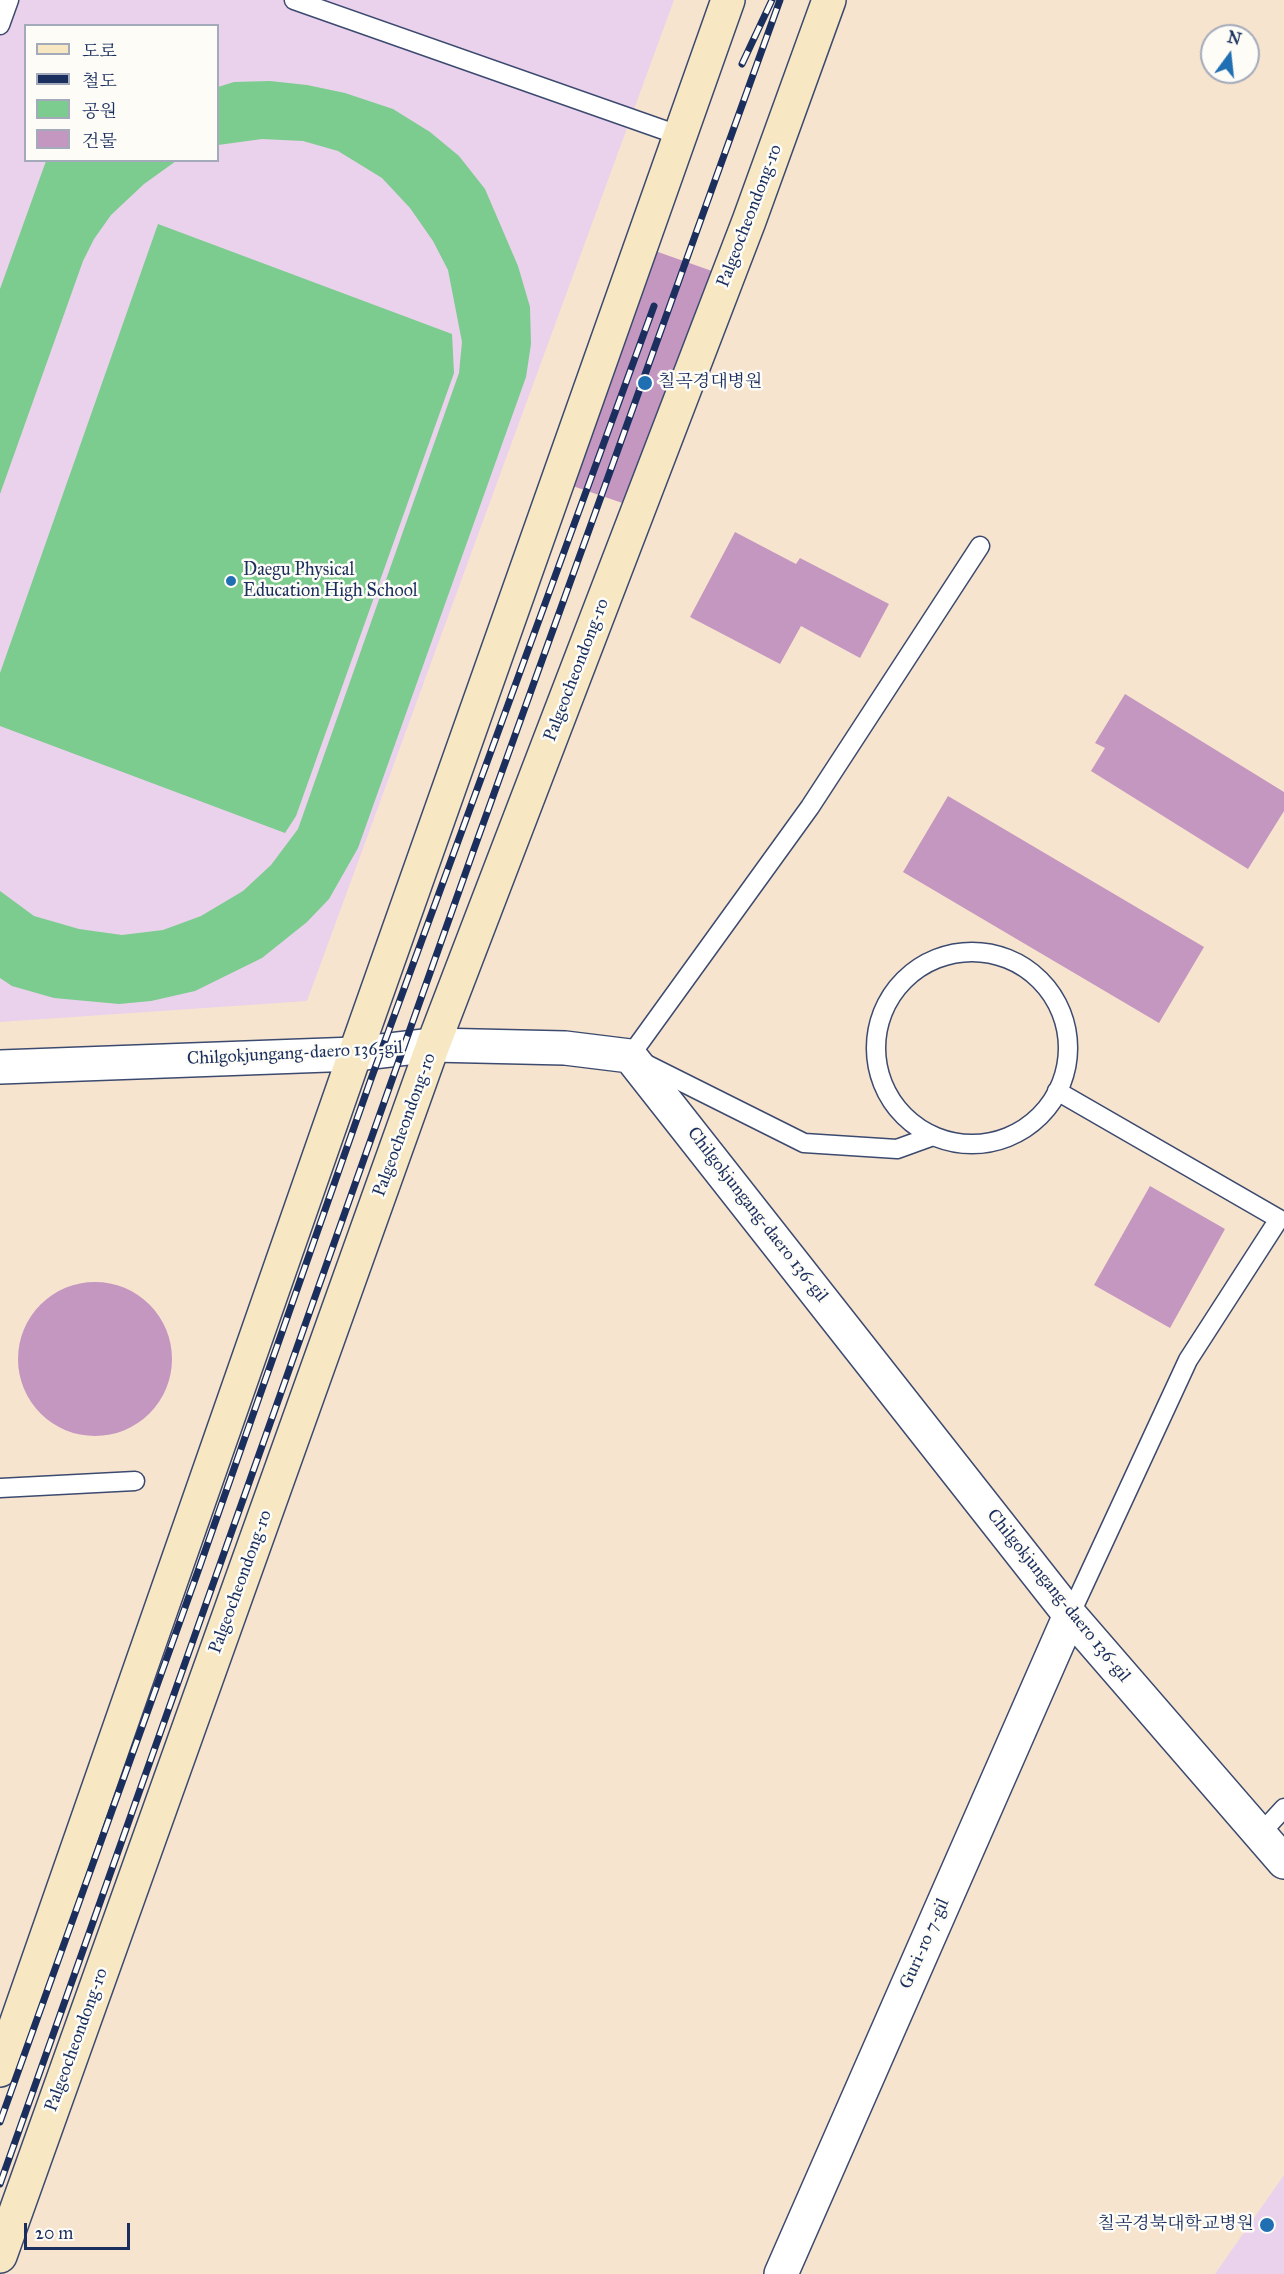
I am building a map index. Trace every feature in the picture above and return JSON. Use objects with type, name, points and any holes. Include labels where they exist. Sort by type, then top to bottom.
[{"type":"street","points":[[0,2070],[355,1054],[728,0]]},
{"type":"street","name":"Palgeocheondong-ro","points":[[0,2256],[434,1045],[753,210],[829,0]]},
{"type":"street","name":"Chilgokjungang-daero 136-gil","points":[[0,1067],[355,1054],[434,1045],[565,1048],[630,1056],[1070,1615],[1284,1862]]},
{"type":"street","name":"Guri-ro 7-gil","points":[[781,2274],[1070,1615]]},
{"type":"lane","points":[[0,25],[9,0]]},
{"type":"lane","points":[[294,0],[681,136]]},
{"type":"lane","points":[[933,1136],[897,1149],[804,1143],[630,1056],[810,807],[980,546]]},
{"type":"lane","points":[[970,952],[1003,957],[1031,972],[1052,995],[1065,1024],[1068,1054],[1062,1084],[1057,1091],[1046,1111],[1022,1131],[994,1142],[963,1144],[933,1136],[906,1119],[886,1092],[876,1062],[877,1029],[889,998],[910,974],[938,958],[970,952]]},
{"type":"lane","points":[[1057,1091],[1279,1219],[1188,1360],[1070,1615]]},
{"type":"lane","points":[[0,1488],[135,1481]]},
{"type":"lane","points":[[1261,1833],[1284,1808]]},
{"type":"shaded area","name":"Daegu Physical Education High School","points":[[0,0],[674,0],[307,1001],[0,1022]]},
{"type":"shaded area","name":"칠곡경북대학교병원","points":[[1284,2175],[1284,2274],[1215,2274]]},
{"type":"green space","points":[[270,81],[307,85],[345,93],[393,109],[430,132],[459,156],[485,189],[518,266],[530,307],[531,344],[526,377],[358,848],[329,899],[307,922],[262,958],[195,991],[151,1001],[119,1004],[54,998],[12,986],[0,978],[0,891],[34,916],[79,929],[122,935],[163,930],[201,916],[243,891],[271,865],[298,829],[459,373],[462,342],[448,270],[433,241],[410,208],[382,178],[338,151],[303,141],[262,139],[219,145],[219,87],[234,82]]},
{"type":"green space","points":[[46,162],[175,162],[144,184],[111,215],[94,239],[83,261],[0,494],[0,289]]},
{"type":"green space","points":[[158,224],[452,334],[454,373],[296,816],[285,833],[0,726],[0,673]]},
{"type":"building","points":[[641,246],[729,277],[646,511],[558,481]]},
{"type":"building","points":[[735,532],[796,564],[800,558],[889,604],[860,658],[801,626],[780,664],[690,617]]},
{"type":"building","points":[[1125,694],[1284,792],[1284,811],[1248,869],[1091,771],[1105,748],[1095,743]]},
{"type":"building","points":[[948,796],[1204,947],[1159,1023],[903,872]]},
{"type":"building","points":[[1150,1186],[1225,1229],[1170,1328],[1094,1285]]},
{"type":"building","points":[[95,1282],[124,1288],[138,1295],[149,1305],[159,1316],[166,1330],[172,1359],[166,1388],[159,1402],[149,1413],[138,1423],[124,1430],[95,1436],[66,1430],[52,1423],[41,1413],[31,1402],[24,1388],[18,1359],[24,1330],[31,1316],[41,1305],[52,1295],[66,1288]]},
{"type":"railway","points":[[742,64],[772,0]]},
{"type":"railway","points":[[0,2184],[474,849],[780,0]]},
{"type":"railway","points":[[0,2122],[197,1574],[371,1079],[654,306]]},
{"type":"place","name":"칠곡경대병원","points":[[645,383]]},
{"type":"place","name":"Daegu Physical Education High School","points":[[231,581]]},
{"type":"place","name":"칠곡경북대학교병원","points":[[1267,2225]]}]
